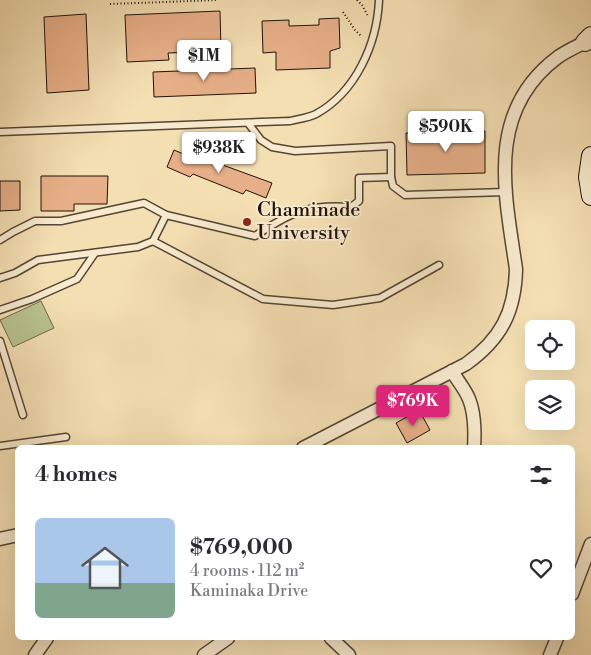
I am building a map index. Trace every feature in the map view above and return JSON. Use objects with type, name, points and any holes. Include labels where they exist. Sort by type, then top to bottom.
[{"type":"street","points":[[309,445],[452,371],[479,354],[491,343],[500,330],[513,301],[516,285],[516,269],[504,170],[504,151],[510,124],[521,99],[543,70],[557,58],[590,40]]},
{"type":"street","points":[[591,156],[588,177],[591,196]]},
{"type":"street","points":[[452,371],[469,398],[475,433],[474,445]]},
{"type":"street","points":[[0,539],[15,536]]},
{"type":"street","points":[[575,586],[591,544]]},
{"type":"street","points":[[35,655],[46,640]]},
{"type":"street","points":[[204,655],[225,640]]},
{"type":"street","points":[[333,640],[349,655]]},
{"type":"street","points":[[550,655],[556,640]]},
{"type":"lane","points":[[0,132],[290,121],[314,115],[337,100],[352,80],[370,49],[378,18],[378,0]]},
{"type":"lane","points":[[248,123],[261,140],[272,147],[295,150],[391,146],[391,177],[393,186],[405,195],[506,192]]},
{"type":"lane","points":[[0,240],[35,221],[61,221],[144,203],[166,215],[255,236],[279,220],[303,209],[332,206],[352,207],[359,201],[359,178],[391,177]]},
{"type":"lane","points":[[0,278],[38,260],[138,247],[153,241],[166,215]]},
{"type":"lane","points":[[153,241],[263,299],[333,305],[380,298],[439,266]]},
{"type":"lane","points":[[0,310],[32,299],[77,279],[95,253]]},
{"type":"lane","points":[[0,341],[23,415]]},
{"type":"lane","points":[[0,446],[66,437]]},
{"type":"path","points":[[110,4],[218,0]]},
{"type":"path","points":[[357,0],[365,9],[368,19]]},
{"type":"path","points":[[343,12],[366,40]]},
{"type":"green space","points":[[41,301],[54,328],[13,347],[0,320]]},
{"type":"building","points":[[220,11],[221,51],[168,53],[169,60],[127,62],[125,15]]},
{"type":"building","points":[[86,14],[89,90],[47,93],[44,17]]},
{"type":"building","points":[[339,18],[340,48],[330,51],[330,68],[276,70],[276,52],[263,53],[262,21],[289,20],[289,26],[319,25],[319,19]]},
{"type":"building","points":[[255,68],[256,93],[154,97],[153,72]]},
{"type":"building","points":[[485,131],[485,173],[407,175],[406,133]]},
{"type":"building","points":[[174,150],[195,159],[198,156],[272,183],[266,198],[246,190],[243,194],[193,174],[190,177],[167,167]]},
{"type":"building","points":[[41,176],[108,176],[107,204],[74,204],[74,211],[41,211]]},
{"type":"building","points":[[0,181],[20,181],[20,210],[0,211]]},
{"type":"building","points":[[419,410],[430,430],[407,443],[396,423]]},
{"type":"place","name":"Chaminade University","points":[[247,222]]}]
